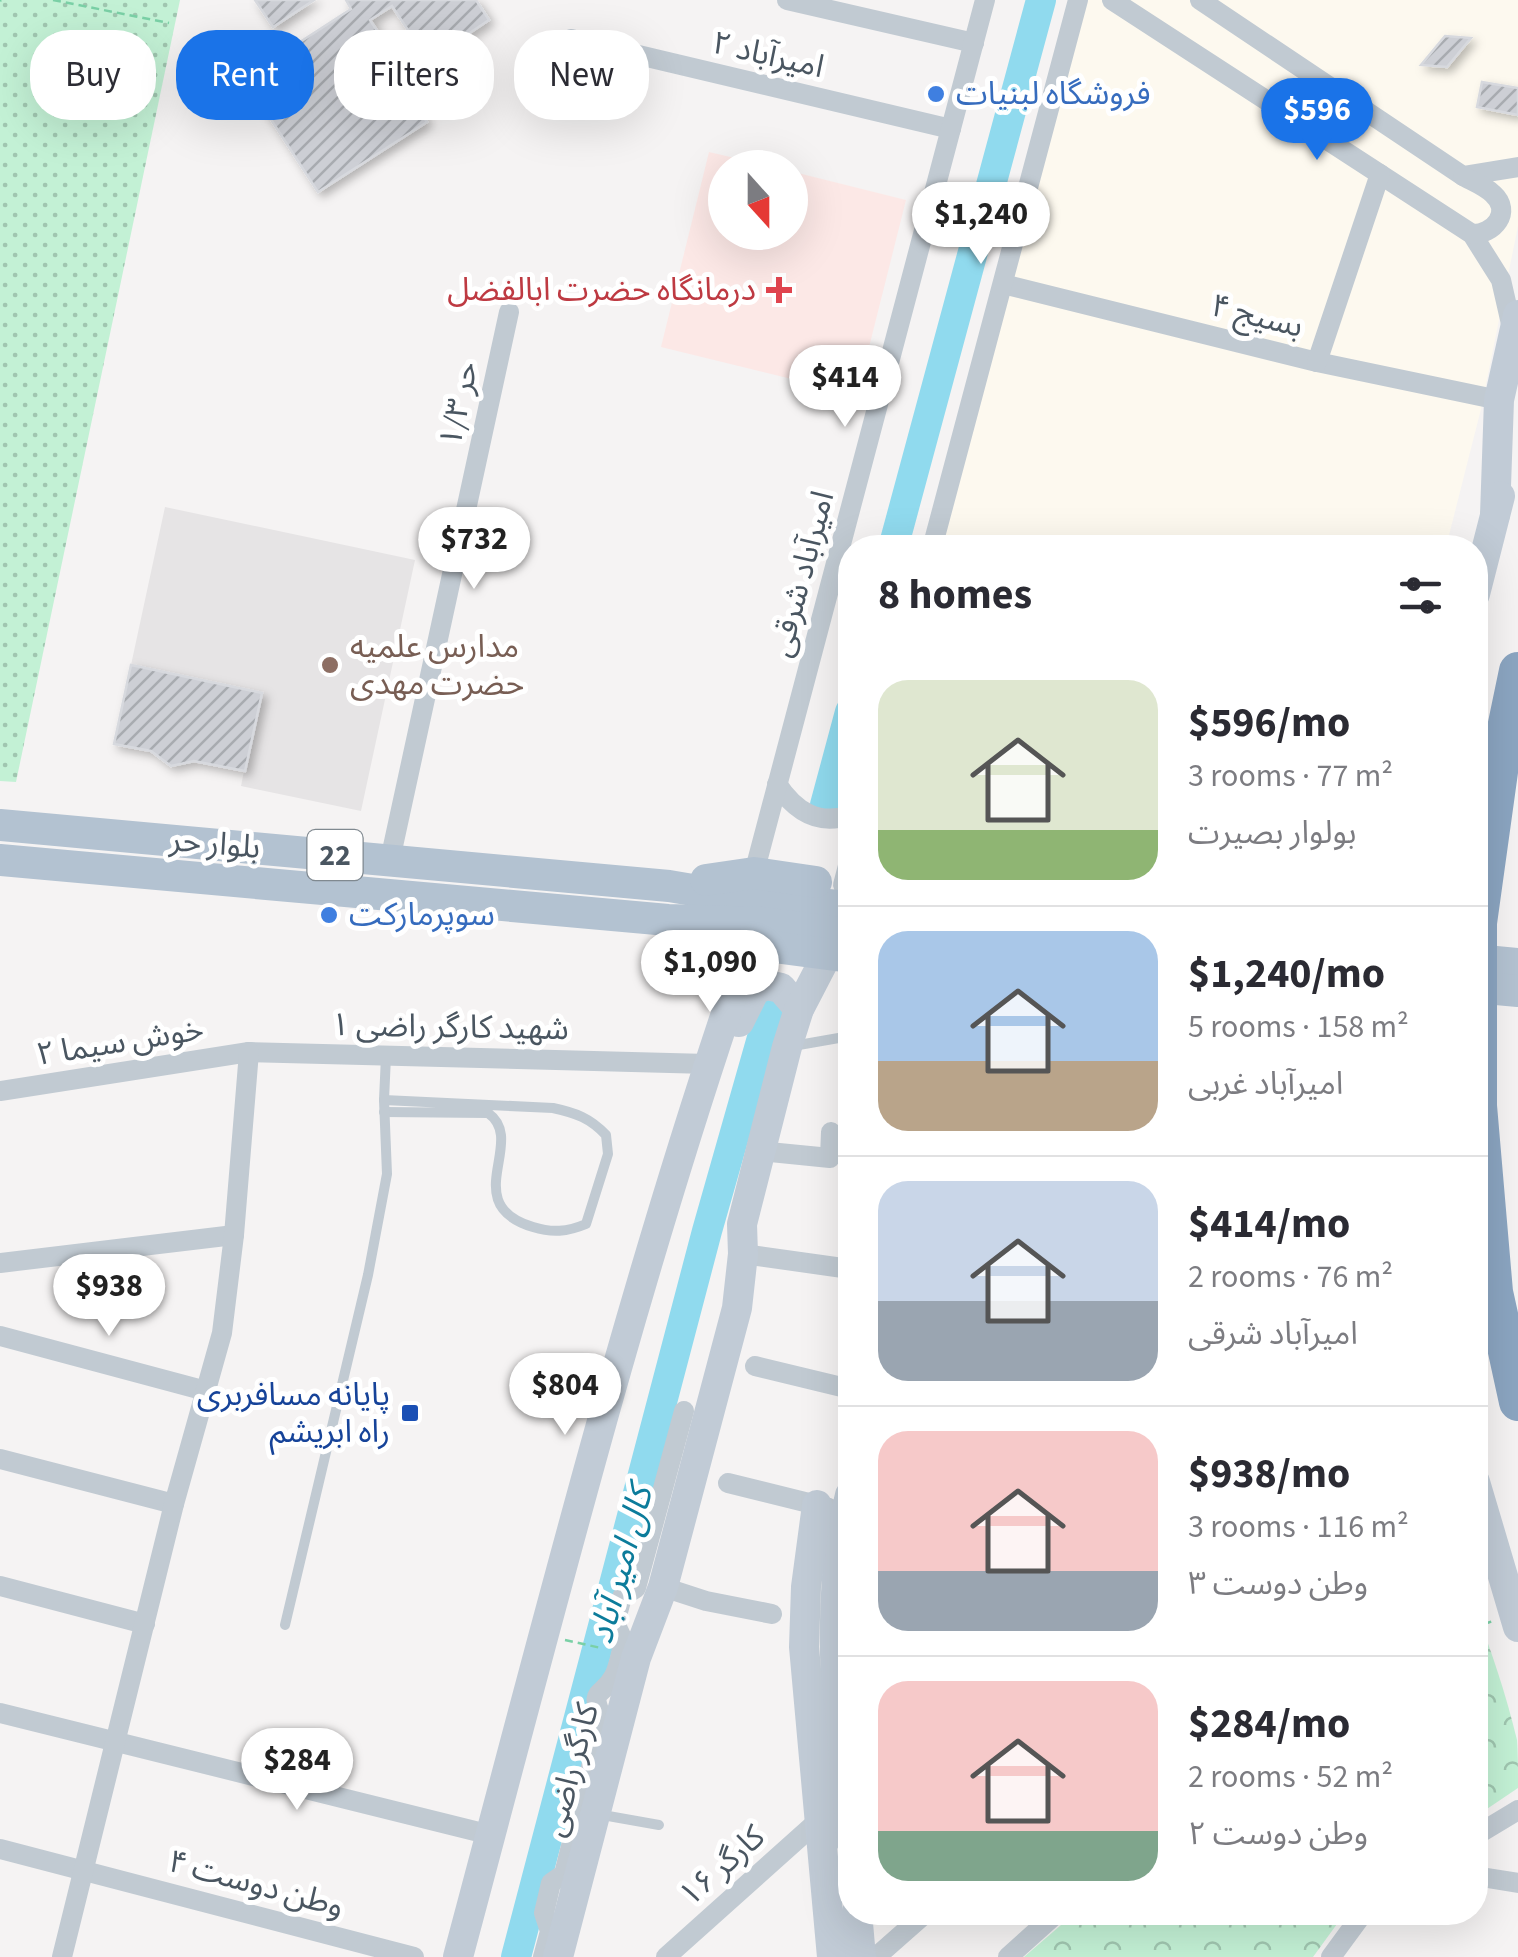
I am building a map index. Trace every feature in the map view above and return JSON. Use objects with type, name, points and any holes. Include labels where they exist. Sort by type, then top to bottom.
[{"type":"highway","points":[[1488,853],[1518,670]]},
{"type":"highway","points":[[1488,1222],[1494,1292],[1518,1402]]},
{"type":"main road","name":"بلوار حر","points":[[0,825],[669,886]]},
{"type":"main road","name":"بلوار حر","points":[[0,860],[668,920]]},
{"type":"main road","name":"22","points":[[669,886],[754,873],[838,883]]},
{"type":"main road","points":[[669,886],[728,896],[838,885]]},
{"type":"main road","name":"22","points":[[668,920],[750,943],[838,949]]},
{"type":"main road","points":[[668,920],[763,923],[838,948]]},
{"type":"main road","points":[[1488,961],[1518,964]]},
{"type":"main road","points":[[1488,988],[1518,991]]},
{"type":"street","points":[[788,0],[974,43]]},
{"type":"street","name":"امیرآباد شرقی","points":[[843,535],[985,0]]},
{"type":"street","points":[[935,535],[1078,0]]},
{"type":"street","points":[[1112,0],[1472,234],[1501,280],[1516,325],[1499,400],[1494,514]]},
{"type":"street","points":[[1200,0],[1493,194],[1501,215],[1494,228],[1472,234]]},
{"type":"street","name":"امیرآباد ۲","points":[[649,58],[951,129]]},
{"type":"street","points":[[1463,176],[1518,167]]},
{"type":"street","points":[[1317,362],[1380,174]]},
{"type":"street","name":"بسیج ۴","points":[[1002,284],[1317,362],[1499,400]]},
{"type":"street","name":"حر ۱/۳","points":[[390,860],[509,312]]},
{"type":"street","points":[[1488,539],[1518,436]]},
{"type":"street","name":"امیرآباد شرقی","points":[[754,873],[838,554]]},
{"type":"street","points":[[777,784],[789,802],[805,814],[825,820],[838,817]]},
{"type":"street","points":[[458,1957],[582,1485],[708,1064],[750,943]]},
{"type":"street","name":"کارگر راضی","points":[[558,1957],[636,1658],[663,1587],[737,1308],[742,1224],[787,1048],[799,1010],[838,955]]},
{"type":"street","points":[[673,1179],[702,1128],[745,1005],[755,990],[767,985],[781,988],[799,1010]]},
{"type":"street","points":[[62,1957],[174,1504],[222,1333],[249,1052]]},
{"type":"street","name":"شهید کارگر راضی ۱","points":[[249,1052],[708,1064]]},
{"type":"street","name":"خوش سیما ۲","points":[[0,1092],[249,1052]]},
{"type":"street","points":[[760,1151],[830,1158],[831,1132]]},
{"type":"street","points":[[0,1263],[234,1235]]},
{"type":"street","points":[[743,1254],[838,1267]]},
{"type":"street","points":[[0,1336],[206,1391]]},
{"type":"street","points":[[754,1366],[838,1386]]},
{"type":"street","points":[[542,1957],[550,1931],[544,1913],[551,1883],[564,1874],[604,1719],[595,1702],[597,1692],[613,1678],[624,1642],[614,1623],[622,1597],[636,1588],[684,1411]]},
{"type":"street","points":[[0,1459],[174,1504]]},
{"type":"street","points":[[728,1483],[838,1501]]},
{"type":"street","points":[[832,1957],[804,1647],[806,1587],[838,1511]]},
{"type":"street","points":[[1488,1532],[1518,1589]]},
{"type":"street","points":[[1488,1539],[1518,1627]]},
{"type":"street","points":[[838,1583],[838,1716]]},
{"type":"street","points":[[0,1586],[145,1624]]},
{"type":"street","points":[[663,1587],[706,1601],[772,1614]]},
{"type":"street","points":[[0,1712],[491,1835]]},
{"type":"street","points":[[1488,1828],[1518,1810]]},
{"type":"street","name":"کارگر ۱۶","points":[[666,1957],[819,1820]]},
{"type":"street","name":"وطن دوست ۴","points":[[0,1849],[414,1957]]},
{"type":"street","points":[[1488,1878],[1518,1883]]},
{"type":"street","points":[[858,1925],[862,1957]]},
{"type":"street","points":[[876,1957],[912,1925]]},
{"type":"street","points":[[1008,1957],[1044,1925]]},
{"type":"street","points":[[1332,1957],[1353,1925]]},
{"type":"lane","points":[[787,1048],[838,1038]]},
{"type":"lane","points":[[285,1625],[368,1275],[387,1174],[386,1054]]},
{"type":"lane","points":[[384,1106],[553,1108],[578,1113],[594,1122],[606,1134],[608,1154],[586,1224],[569,1231],[547,1231],[512,1221],[496,1198],[494,1173],[502,1137],[496,1120],[488,1114],[384,1106]]},
{"type":"lane","points":[[596,1814],[660,1825]]},
{"type":"path","points":[[53,0],[168,23]]},
{"type":"path","points":[[559,1638],[610,1650]]},
{"type":"shaded area","points":[[1082,0],[1518,0],[1518,226],[1481,409],[1449,535],[945,535]]},
{"type":"shaded area","name":"درمانگاه حضرت ابالفضل","points":[[708,156],[708,250],[808,250],[808,176],[906,200],[857,395],[661,347]]},
{"type":"shaded area","points":[[165,507],[415,560],[361,811],[241,786],[244,771],[195,760],[171,766],[151,751],[114,744]]},
{"type":"green space","points":[[0,0],[180,0],[156,114],[156,30],[30,30],[30,120],[155,120],[16,782],[0,781]]},
{"type":"green space","points":[[1488,1646],[1517,1740],[1518,1788],[1488,1808]]},
{"type":"green space","points":[[1061,1925],[1336,1925],[1313,1957],[1024,1957]]},
{"type":"building","points":[[255,0],[314,0],[273,27]]},
{"type":"building","points":[[346,0],[476,0],[489,20],[474,30],[408,30],[392,6],[370,20],[377,30],[334,30],[334,120],[427,122],[318,192],[271,120],[314,120],[314,33],[351,9]]},
{"type":"building","points":[[1445,36],[1471,38],[1447,67],[1421,65]]},
{"type":"building","points":[[1482,82],[1518,88],[1518,115],[1477,107]]},
{"type":"building","points":[[131,665],[262,693],[245,771],[194,761],[171,766],[151,751],[114,744]]},
{"type":"waterway","name":"کال امیر آباد","points":[[897,535],[1041,0]]},
{"type":"waterway","name":"کال امیر آباد","points":[[825,805],[838,757]]},
{"type":"waterway","name":"کال امیر آباد","points":[[516,1957],[707,1231],[773,999]]},
{"type":"place","name":"فروشگاه لبنیات","points":[[936,94]]},
{"type":"place","name":"درمانگاه حضرت ابالفضل","points":[[779,290]]},
{"type":"place","name":"مدارس علمیه حضرت مهدی","points":[[330,665]]},
{"type":"place","name":"سوپرمارکت","points":[[329,915]]},
{"type":"place","name":"پایانه مسافربری راه ابریشم","points":[[410,1413]]}]
